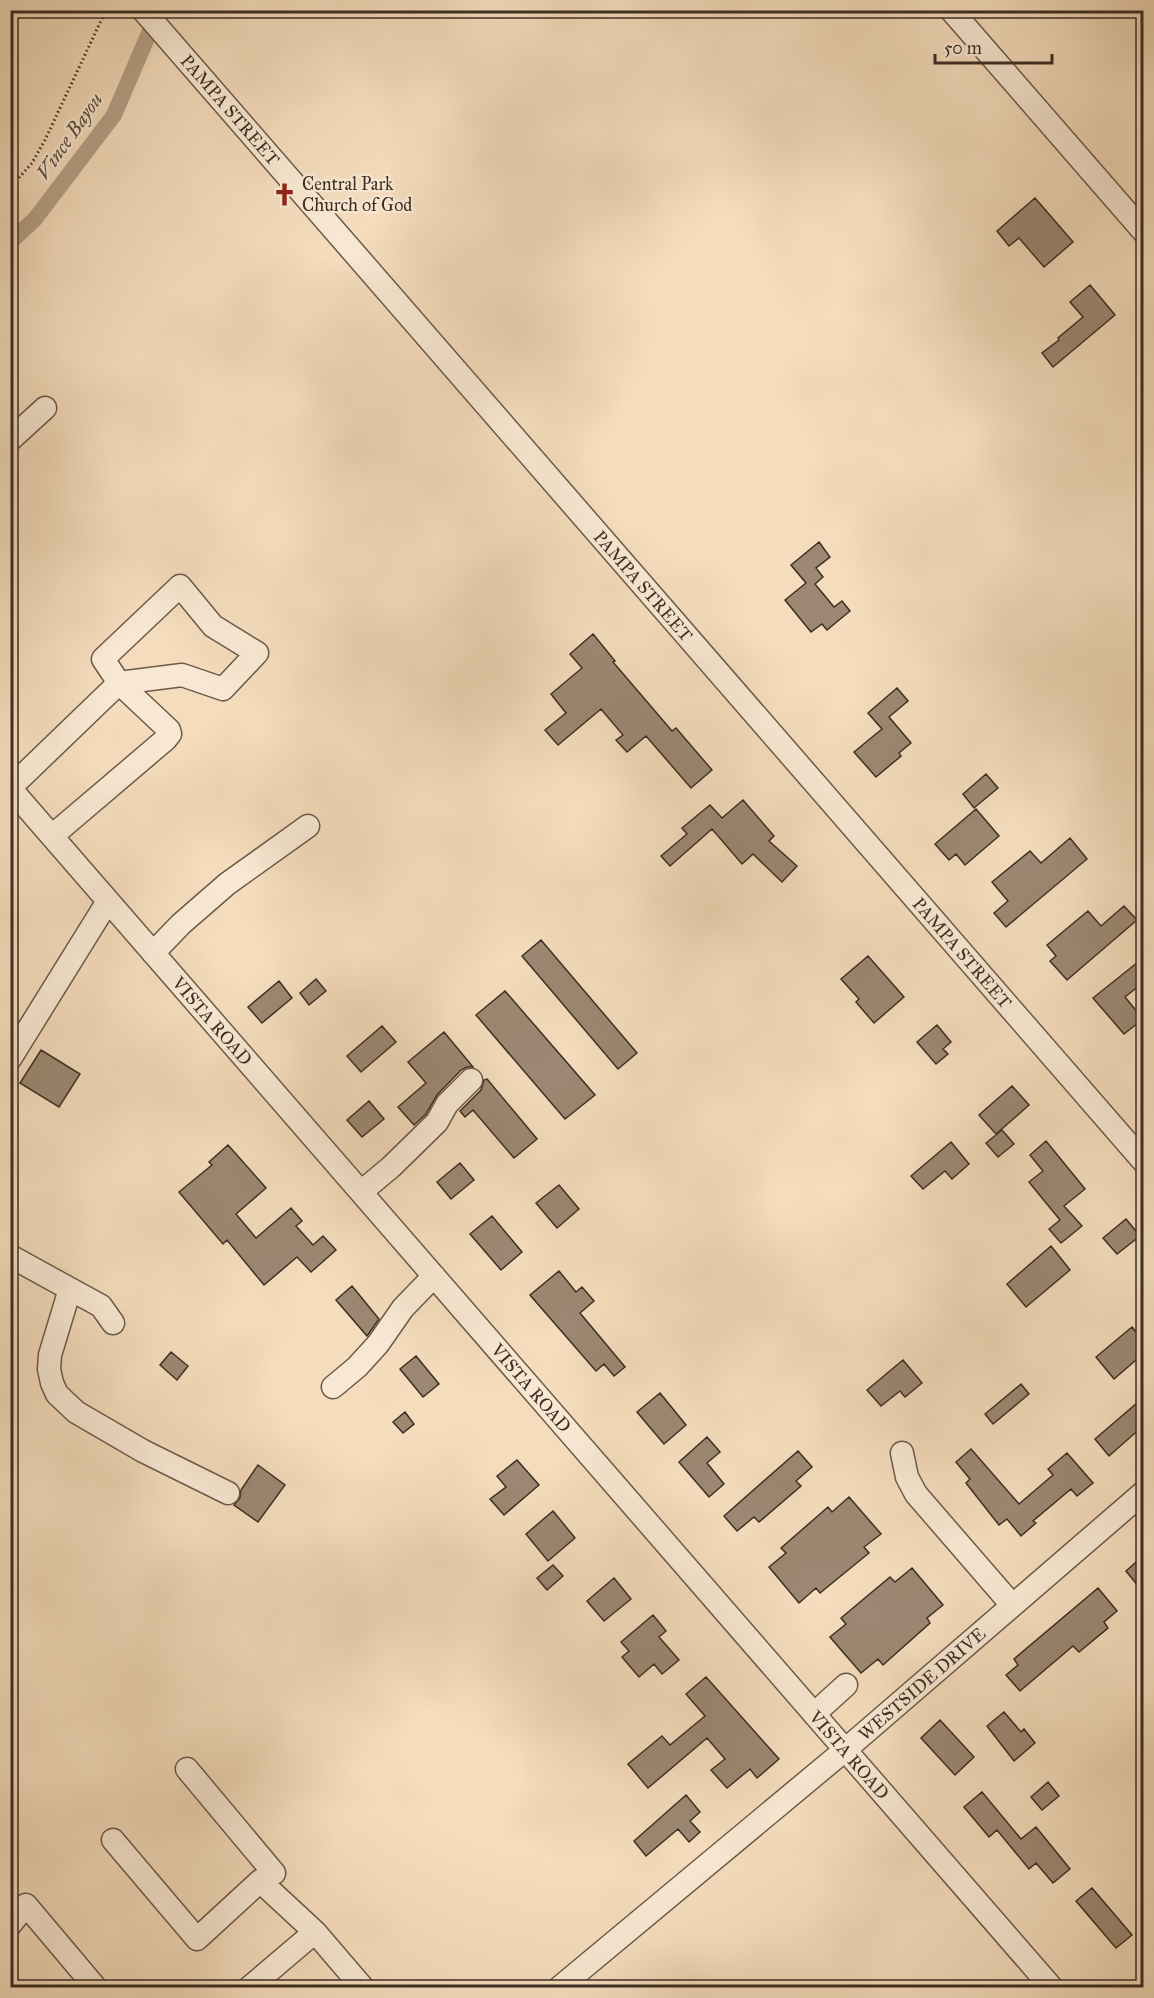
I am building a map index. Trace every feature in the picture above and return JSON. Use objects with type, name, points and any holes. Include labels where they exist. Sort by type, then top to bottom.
[{"type":"street","name":"PAMPA STREET","points":[[143,10],[1143,1162]]},
{"type":"street","points":[[951,10],[1143,232]]},
{"type":"street","points":[[10,440],[45,408]]},
{"type":"street","points":[[10,788],[120,683],[182,675],[223,689],[257,653],[213,626],[180,586],[103,659],[120,683],[169,730],[170,734],[52,836]]},
{"type":"street","name":"VISTA ROAD","points":[[10,788],[1052,1988]]},
{"type":"street","points":[[153,953],[181,924],[227,884],[308,826]]},
{"type":"street","points":[[10,1059],[108,901]]},
{"type":"street","points":[[360,1192],[391,1167],[437,1122],[447,1104],[471,1080]]},
{"type":"street","points":[[10,1256],[101,1306],[113,1323]]},
{"type":"street","points":[[333,1387],[357,1367],[378,1344],[403,1308],[434,1276]]},
{"type":"street","points":[[70,1289],[50,1355],[52,1383],[57,1394],[76,1412],[142,1451],[228,1493]]},
{"type":"street","points":[[902,1453],[907,1477],[916,1494],[1012,1605]]},
{"type":"street","name":"WESTSIDE DRIVE","points":[[559,1988],[845,1750],[1143,1492]]},
{"type":"street","points":[[814,1714],[846,1684]]},
{"type":"street","points":[[113,1840],[196,1939],[260,1881],[274,1873],[187,1769]]},
{"type":"street","points":[[260,1881],[315,1932],[363,1988]]},
{"type":"street","points":[[10,1925],[26,1905],[96,1988]]},
{"type":"street","points":[[249,1988],[315,1932]]},
{"type":"path","points":[[10,188],[32,163],[45,140],[106,10]]},
{"type":"building","points":[[1035,198],[1073,242],[1044,267],[1019,238],[1009,246],[997,231]]},
{"type":"building","points":[[1090,285],[1115,315],[1053,367],[1042,353],[1083,317],[1070,302]]},
{"type":"building","points":[[819,542],[830,557],[816,568],[823,577],[815,584],[834,607],[842,601],[850,611],[827,630],[822,624],[811,632],[785,600],[806,583],[791,565]]},
{"type":"building","points":[[593,634],[615,661],[613,662],[672,731],[676,728],[712,770],[691,788],[646,736],[627,752],[616,740],[623,735],[601,709],[558,745],[545,730],[566,713],[551,694],[582,668],[570,654]]},
{"type":"building","points":[[897,688],[908,701],[889,717],[911,743],[899,753],[901,756],[876,777],[854,752],[882,729],[868,713]]},
{"type":"building","points":[[986,774],[998,788],[974,808],[963,794]]},
{"type":"building","points":[[743,800],[774,836],[769,841],[797,866],[782,882],[753,854],[742,864],[712,829],[670,866],[661,856],[687,834],[682,828],[710,805],[722,818]]},
{"type":"building","points":[[976,809],[999,836],[965,865],[956,854],[949,860],[935,844]]},
{"type":"building","points":[[1070,838],[1087,859],[1006,927],[994,913],[1008,901],[992,882],[1030,851],[1041,863]]},
{"type":"building","points":[[1124,906],[1137,920],[1067,980],[1050,961],[1056,956],[1047,945],[1088,911],[1101,926]]},
{"type":"building","points":[[541,940],[637,1053],[618,1069],[522,956]]},
{"type":"building","points":[[868,956],[904,997],[874,1023],[856,1002],[859,999],[841,979]]},
{"type":"building","points":[[1143,958],[1143,978],[1138,982],[1140,985],[1125,997],[1143,1019],[1124,1034],[1093,998]]},
{"type":"building","points":[[316,979],[326,991],[309,1005],[300,993]]},
{"type":"building","points":[[279,981],[292,998],[262,1023],[248,1007]]},
{"type":"building","points":[[505,991],[595,1095],[565,1119],[476,1015]]},
{"type":"building","points":[[937,1025],[951,1042],[943,1049],[948,1054],[936,1064],[917,1042]]},
{"type":"building","points":[[382,1026],[396,1042],[361,1072],[347,1056]]},
{"type":"building","points":[[444,1032],[473,1067],[461,1070],[437,1095],[426,1114],[414,1125],[398,1107],[426,1083],[408,1062]]},
{"type":"building","points":[[41,1050],[80,1074],[59,1107],[20,1083]]},
{"type":"building","points":[[487,1079],[537,1139],[514,1158],[473,1110],[465,1117],[460,1111],[481,1090],[484,1080]]},
{"type":"building","points":[[1012,1086],[1029,1105],[996,1134],[979,1115]]},
{"type":"building","points":[[369,1101],[384,1119],[362,1137],[347,1120]]},
{"type":"building","points":[[1002,1130],[1014,1144],[998,1157],[986,1143]]},
{"type":"building","points":[[1046,1141],[1085,1189],[1064,1206],[1082,1226],[1061,1243],[1049,1229],[1060,1220],[1029,1182],[1043,1171],[1030,1155]]},
{"type":"building","points":[[951,1142],[969,1164],[952,1179],[945,1171],[923,1189],[911,1176]]},
{"type":"building","points":[[228,1145],[266,1188],[236,1214],[256,1238],[291,1208],[302,1221],[296,1226],[313,1245],[323,1236],[336,1250],[311,1272],[297,1257],[264,1285],[227,1240],[223,1244],[179,1192],[212,1165],[209,1162]]},
{"type":"building","points":[[460,1163],[474,1180],[451,1199],[437,1182]]},
{"type":"building","points":[[559,1185],[579,1209],[557,1228],[536,1203]]},
{"type":"building","points":[[492,1216],[522,1252],[501,1270],[470,1234]]},
{"type":"building","points":[[1126,1219],[1140,1236],[1117,1254],[1103,1238]]},
{"type":"building","points":[[1051,1246],[1070,1270],[1026,1307],[1007,1284]]},
{"type":"building","points":[[559,1271],[576,1292],[582,1287],[594,1301],[580,1313],[625,1367],[614,1376],[604,1364],[596,1371],[530,1295]]},
{"type":"building","points":[[352,1286],[379,1319],[367,1336],[336,1300]]},
{"type":"building","points":[[1132,1327],[1143,1341],[1143,1354],[1114,1379],[1096,1357]]},
{"type":"building","points":[[171,1352],[188,1366],[177,1380],[160,1365]]},
{"type":"building","points":[[416,1356],[439,1384],[423,1397],[400,1369]]},
{"type":"building","points":[[903,1360],[922,1383],[905,1397],[900,1391],[881,1406],[867,1390]]},
{"type":"building","points":[[1021,1384],[1029,1394],[993,1424],[985,1414]]},
{"type":"building","points":[[660,1393],[686,1425],[664,1444],[637,1412]]},
{"type":"building","points":[[1143,1398],[1143,1426],[1109,1456],[1095,1439]]},
{"type":"building","points":[[405,1412],[414,1424],[403,1433],[393,1422]]},
{"type":"building","points":[[707,1437],[720,1452],[707,1463],[724,1484],[709,1497],[679,1462]]},
{"type":"building","points":[[971,1449],[1019,1504],[1053,1475],[1048,1469],[1067,1453],[1093,1483],[1077,1496],[1071,1489],[1033,1521],[1036,1523],[1021,1536],[1007,1519],[999,1525],[966,1483],[970,1479],[956,1462]]},
{"type":"building","points":[[798,1451],[812,1467],[796,1481],[801,1486],[759,1522],[754,1517],[737,1531],[724,1516]]},
{"type":"building","points":[[517,1460],[539,1485],[504,1515],[490,1499],[506,1487],[497,1476]]},
{"type":"building","points":[[258,1465],[285,1485],[258,1522],[234,1505]]},
{"type":"building","points":[[849,1497],[881,1534],[864,1547],[869,1553],[820,1593],[816,1588],[799,1603],[769,1567],[786,1553],[781,1548],[828,1507],[832,1512]]},
{"type":"building","points":[[553,1511],[575,1538],[548,1561],[526,1534]]},
{"type":"building","points":[[1143,1556],[1143,1592],[1126,1571]]},
{"type":"building","points":[[553,1565],[563,1576],[547,1590],[537,1578]]},
{"type":"building","points":[[912,1568],[943,1605],[927,1618],[930,1623],[883,1665],[878,1659],[861,1673],[830,1637],[846,1624],[841,1618],[890,1577],[895,1582]]},
{"type":"building","points":[[614,1578],[631,1599],[604,1621],[587,1601]]},
{"type":"building","points":[[1098,1588],[1117,1611],[1104,1622],[1108,1628],[1079,1652],[1073,1646],[1020,1691],[1006,1675],[1018,1665],[1014,1659]]},
{"type":"building","points":[[653,1615],[666,1631],[659,1637],[679,1660],[662,1674],[654,1664],[639,1677],[622,1657],[629,1651],[621,1642]]},
{"type":"building","points":[[706,1677],[779,1759],[757,1778],[750,1769],[727,1788],[711,1770],[725,1759],[707,1738],[648,1788],[628,1764],[662,1736],[670,1745],[705,1716],[686,1694]]},
{"type":"building","points":[[1004,1712],[1021,1732],[1024,1729],[1035,1743],[1014,1761],[987,1726]]},
{"type":"building","points":[[940,1720],[974,1757],[955,1775],[921,1738]]},
{"type":"building","points":[[1048,1782],[1059,1796],[1042,1810],[1031,1797]]},
{"type":"building","points":[[982,1792],[1021,1839],[1036,1827],[1070,1869],[1053,1883],[1036,1863],[1029,1869],[997,1830],[989,1837],[964,1807]]},
{"type":"building","points":[[686,1795],[700,1812],[690,1821],[700,1832],[689,1842],[678,1829],[646,1856],[634,1841]]},
{"type":"building","points":[[1092,1888],[1132,1935],[1116,1948],[1076,1901]]},
{"type":"waterway","name":"Vince Bayou","points":[[10,242],[35,219],[114,115],[159,10]]},
{"type":"place","name":"Central Park Church of God","points":[[284,194]]}]
